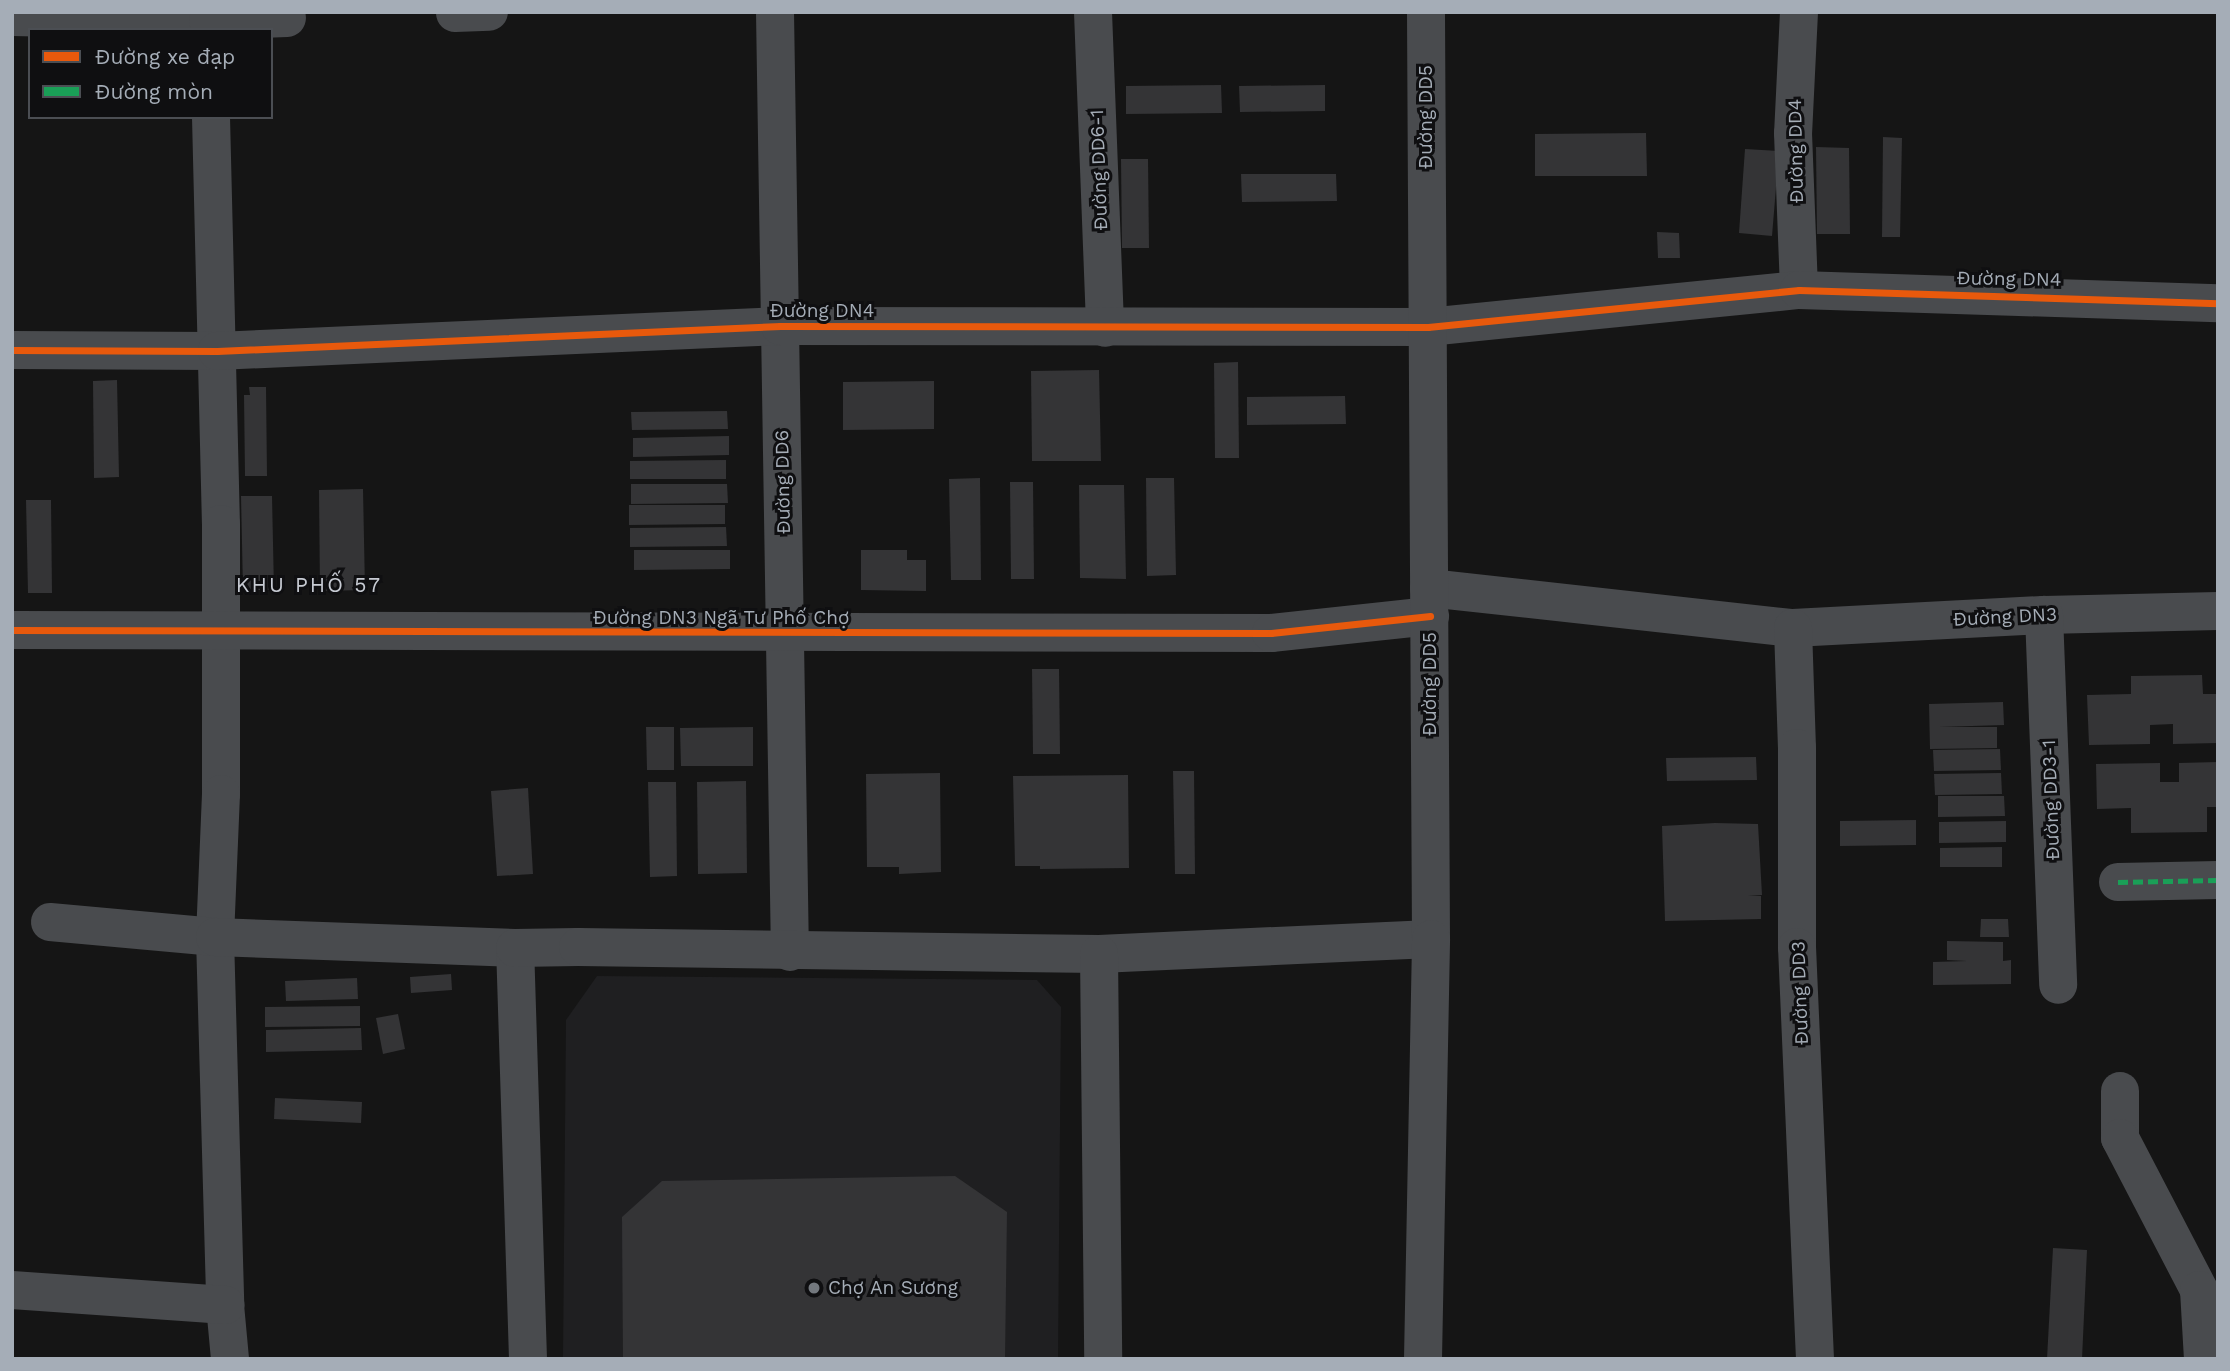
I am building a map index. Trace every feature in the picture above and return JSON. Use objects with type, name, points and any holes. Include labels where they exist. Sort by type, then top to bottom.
[{"type":"street","name":"Đường DD6","points":[[775,12],[790,951]]},
{"type":"street","name":"Đường DD6-1","points":[[1093,12],[1105,328]]},
{"type":"street","name":"Đường DD5","points":[[1423,1359],[1431,939],[1426,12]]},
{"type":"street","name":"Đường DD4","points":[[1799,12],[1793,133],[1800,290]]},
{"type":"street","points":[[12,17],[208,21],[287,18]]},
{"type":"street","points":[[211,119],[221,632],[221,794],[215,937],[225,1305],[230,1359]]},
{"type":"street","name":"Đường DN4","points":[[12,350],[217,351],[780,326],[1428,327],[1800,290],[2218,303]]},
{"type":"street","name":"Đường DN3 Ngã Tư Phố Chợ","points":[[12,630],[785,634],[1271,633],[1429,602],[1793,628]]},
{"type":"street","name":"Đường DN3","points":[[1793,628],[2044,615],[2218,611]]},
{"type":"street","name":"Đường DD3-1","points":[[2044,615],[2058,985]]},
{"type":"street","name":"Đường DD3","points":[[1793,628],[1797,748],[1797,947],[1815,1359]]},
{"type":"street","points":[[2118,882],[2218,880]]},
{"type":"street","points":[[50,922],[215,937],[515,948],[1098,954],[1431,939]]},
{"type":"street","points":[[515,948],[528,1359]]},
{"type":"street","points":[[1098,954],[1103,1359]]},
{"type":"street","points":[[2120,1091],[2120,1138],[2199,1290],[2203,1359]]},
{"type":"street","points":[[12,1290],[225,1305]]},
{"type":"shaded area","points":[[597,976],[1037,980],[1061,1007],[1058,1359],[563,1359],[566,1020]]},
{"type":"building","points":[[1221,85],[1222,113],[1126,114],[1126,86]]},
{"type":"building","points":[[1325,85],[1325,111],[1240,112],[1239,86]]},
{"type":"building","points":[[1646,133],[1647,176],[1535,176],[1535,134]]},
{"type":"building","points":[[1883,137],[1902,138],[1900,237],[1882,237]]},
{"type":"building","points":[[1816,147],[1849,148],[1850,234],[1817,234]]},
{"type":"building","points":[[1745,149],[1779,151],[1772,236],[1739,233]]},
{"type":"building","points":[[1121,159],[1148,159],[1149,248],[1122,248]]},
{"type":"building","points":[[1241,174],[1336,174],[1337,201],[1242,202]]},
{"type":"building","points":[[1657,232],[1679,233],[1680,258],[1658,258]]},
{"type":"building","points":[[1238,362],[1239,458],[1215,458],[1214,363]]},
{"type":"building","points":[[1099,370],[1101,461],[1032,461],[1031,371]]},
{"type":"building","points":[[117,380],[119,477],[94,478],[93,381]]},
{"type":"building","points":[[934,381],[934,429],[843,430],[843,382]]},
{"type":"building","points":[[249,387],[266,387],[267,476],[245,476],[244,395],[250,395]]},
{"type":"building","points":[[1345,396],[1346,424],[1247,425],[1247,397]]},
{"type":"building","points":[[727,411],[728,429],[632,430],[631,412]]},
{"type":"building","points":[[729,436],[729,455],[633,457],[633,438]]},
{"type":"building","points":[[726,460],[726,479],[630,479],[630,461]]},
{"type":"building","points":[[980,478],[981,580],[951,580],[949,479]]},
{"type":"building","points":[[1146,478],[1174,478],[1176,575],[1147,576]]},
{"type":"building","points":[[1010,482],[1033,482],[1034,579],[1011,579]]},
{"type":"building","points":[[631,484],[727,484],[728,503],[631,504]]},
{"type":"building","points":[[1079,485],[1124,485],[1126,579],[1080,578]]},
{"type":"building","points":[[363,489],[365,590],[320,591],[319,490]]},
{"type":"building","points":[[241,496],[272,496],[274,590],[243,590]]},
{"type":"building","points":[[26,500],[51,500],[52,593],[28,593]]},
{"type":"building","points":[[629,505],[725,505],[725,524],[629,525]]},
{"type":"building","points":[[726,527],[727,546],[630,547],[630,528]]},
{"type":"building","points":[[634,550],[730,550],[730,569],[634,570]]},
{"type":"building","points":[[861,550],[907,550],[907,560],[926,560],[926,591],[861,590]]},
{"type":"building","points":[[1032,669],[1059,669],[1060,754],[1033,754]]},
{"type":"building","points":[[2202,675],[2203,694],[2218,694],[2218,743],[2173,744],[2173,724],[2150,725],[2150,744],[2089,745],[2087,695],[2131,694],[2131,676]]},
{"type":"building","points":[[2003,702],[2004,725],[1939,727],[1997,727],[1997,748],[1930,749],[1929,704]]},
{"type":"building","points":[[646,727],[674,727],[674,770],[647,770]]},
{"type":"building","points":[[753,727],[753,766],[681,766],[680,728]]},
{"type":"building","points":[[2000,749],[2001,770],[1934,771],[1933,750]]},
{"type":"building","points":[[1756,757],[1757,780],[1667,781],[1666,758]]},
{"type":"building","points":[[2218,762],[2218,807],[2207,807],[2207,832],[2131,833],[2131,808],[2097,809],[2096,764],[2160,763],[2160,782],[2179,782],[2179,763]]},
{"type":"building","points":[[1173,771],[1194,771],[1195,874],[1175,874]]},
{"type":"building","points":[[940,773],[941,872],[899,874],[899,867],[867,867],[866,774]]},
{"type":"building","points":[[2001,773],[2002,794],[1935,795],[1934,774]]},
{"type":"building","points":[[1128,775],[1129,868],[1040,869],[1040,866],[1015,866],[1013,776]]},
{"type":"building","points":[[746,781],[747,873],[698,874],[697,782]]},
{"type":"building","points":[[648,782],[676,782],[677,876],[650,877]]},
{"type":"building","points":[[528,788],[533,874],[497,876],[491,791]]},
{"type":"building","points":[[1938,796],[2004,796],[2005,816],[1938,817]]},
{"type":"building","points":[[1916,820],[1916,845],[1840,846],[1840,821]]},
{"type":"building","points":[[2006,821],[2006,842],[1939,843],[1939,822]]},
{"type":"building","points":[[1758,824],[1762,895],[1748,896],[1761,896],[1761,919],[1665,921],[1662,826]]},
{"type":"building","points":[[2002,847],[2002,867],[1940,867],[1940,848]]},
{"type":"building","points":[[1981,919],[2008,919],[2009,937],[1980,937]]},
{"type":"building","points":[[1947,941],[2003,942],[2003,961],[2011,960],[2011,984],[1933,985],[1933,962],[1967,961],[1947,960]]},
{"type":"building","points":[[451,974],[452,990],[411,993],[410,977]]},
{"type":"building","points":[[357,978],[358,999],[286,1001],[285,981]]},
{"type":"building","points":[[360,1006],[360,1026],[265,1027],[265,1007]]},
{"type":"building","points":[[398,1014],[405,1049],[383,1054],[376,1018]]},
{"type":"building","points":[[361,1028],[362,1050],[266,1052],[266,1030]]},
{"type":"building","points":[[275,1098],[362,1102],[361,1123],[274,1119]]},
{"type":"building","name":"Chợ An Sương","points":[[955,1176],[1007,1212],[1005,1359],[623,1359],[622,1217],[662,1181]]},
{"type":"building","points":[[2053,1248],[2087,1250],[2082,1359],[2047,1359]]},
{"type":"marked path","points":[[2118,882],[2218,880]]},
{"type":"cycle path","points":[[12,350],[217,351],[780,326],[1428,327],[1799,290],[2218,303]]},
{"type":"cycle path","points":[[12,630],[1271,633],[1430,616]]},
{"type":"place","name":"Chợ An Sương","points":[[814,1288]]},
{"type":"district","name":"KHU PHỐ 57","points":[[309,585]]}]
